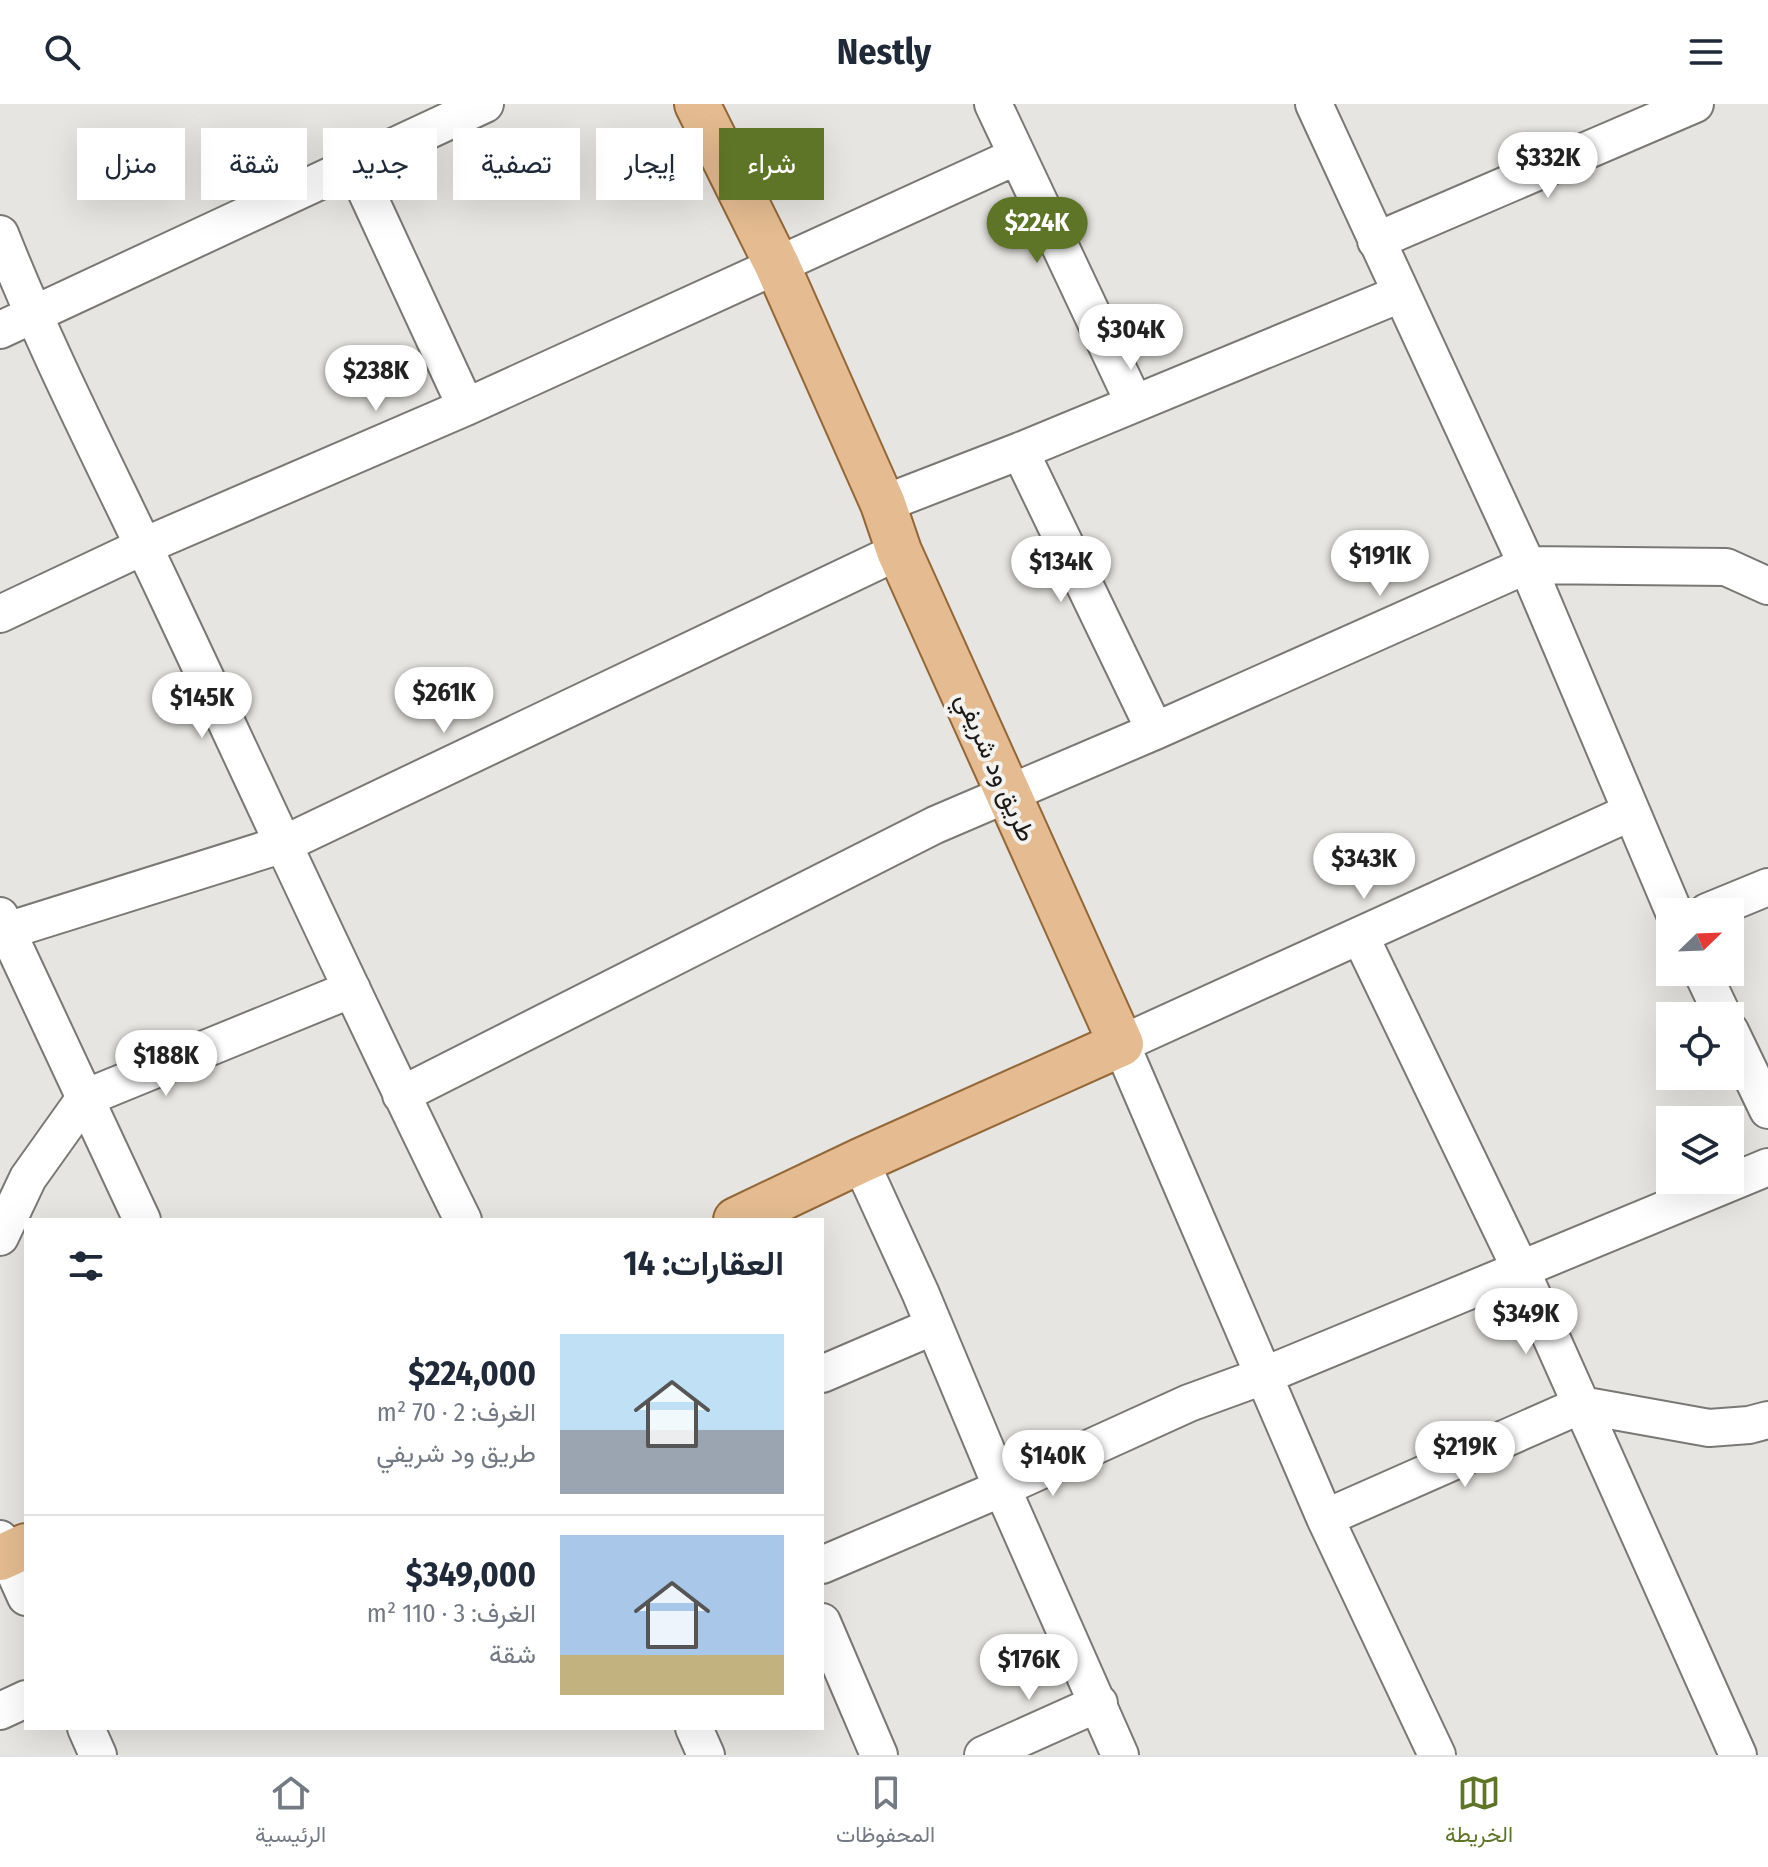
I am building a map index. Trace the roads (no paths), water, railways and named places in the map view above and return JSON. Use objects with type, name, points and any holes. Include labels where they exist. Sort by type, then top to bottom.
[{"type":"main road","name":"طريق ود شريفي","points":[[697,104],[777,265],[883,504],[899,551],[1121,1044]]},
{"type":"main road","points":[[740,1218],[1121,1044]]},
{"type":"street","points":[[433,128],[485,104]]},
{"type":"street","points":[[993,104],[1134,403]]},
{"type":"street","points":[[1314,104],[1527,565],[1668,898]]},
{"type":"street","points":[[1376,241],[1656,112],[1695,104]]},
{"type":"street","points":[[0,614],[144,546],[466,407],[1017,156]]},
{"type":"street","points":[[0,330],[323,180]]},
{"type":"street","points":[[370,200],[466,407]]},
{"type":"street","points":[[0,234],[32,316],[462,1218]]},
{"type":"street","points":[[883,504],[1020,451],[1400,294]]},
{"type":"street","points":[[1020,451],[1155,731]]},
{"type":"street","points":[[141,1218],[2,927],[284,844],[899,551]]},
{"type":"street","points":[[401,1095],[935,825],[1155,731],[1527,565],[1726,567],[1768,586]]},
{"type":"street","points":[[1437,1755],[1325,1518],[1121,1044],[1631,812]]},
{"type":"street","points":[[1741,898],[1768,887]]},
{"type":"street","points":[[1360,936],[1521,1270],[1738,1755]]},
{"type":"street","points":[[0,1237],[28,1178],[85,1098],[352,989]]},
{"type":"street","points":[[1744,1060],[1768,1110]]},
{"type":"street","points":[[860,1161],[1120,1755]]},
{"type":"street","points":[[824,1564],[1189,1403],[1263,1376],[1768,1167]]},
{"type":"street","points":[[824,1373],[934,1326]]},
{"type":"street","points":[[1325,1518],[1581,1405],[1709,1428],[1749,1425],[1768,1420]]},
{"type":"street","points":[[8,1550],[24,1592]]},
{"type":"street","points":[[824,1627],[879,1755]]},
{"type":"street","points":[[0,1711],[24,1700]]},
{"type":"street","points":[[983,1755],[1099,1703]]},
{"type":"street","points":[[87,1730],[98,1755]]},
{"type":"street","points":[[695,1730],[706,1755]]}]
